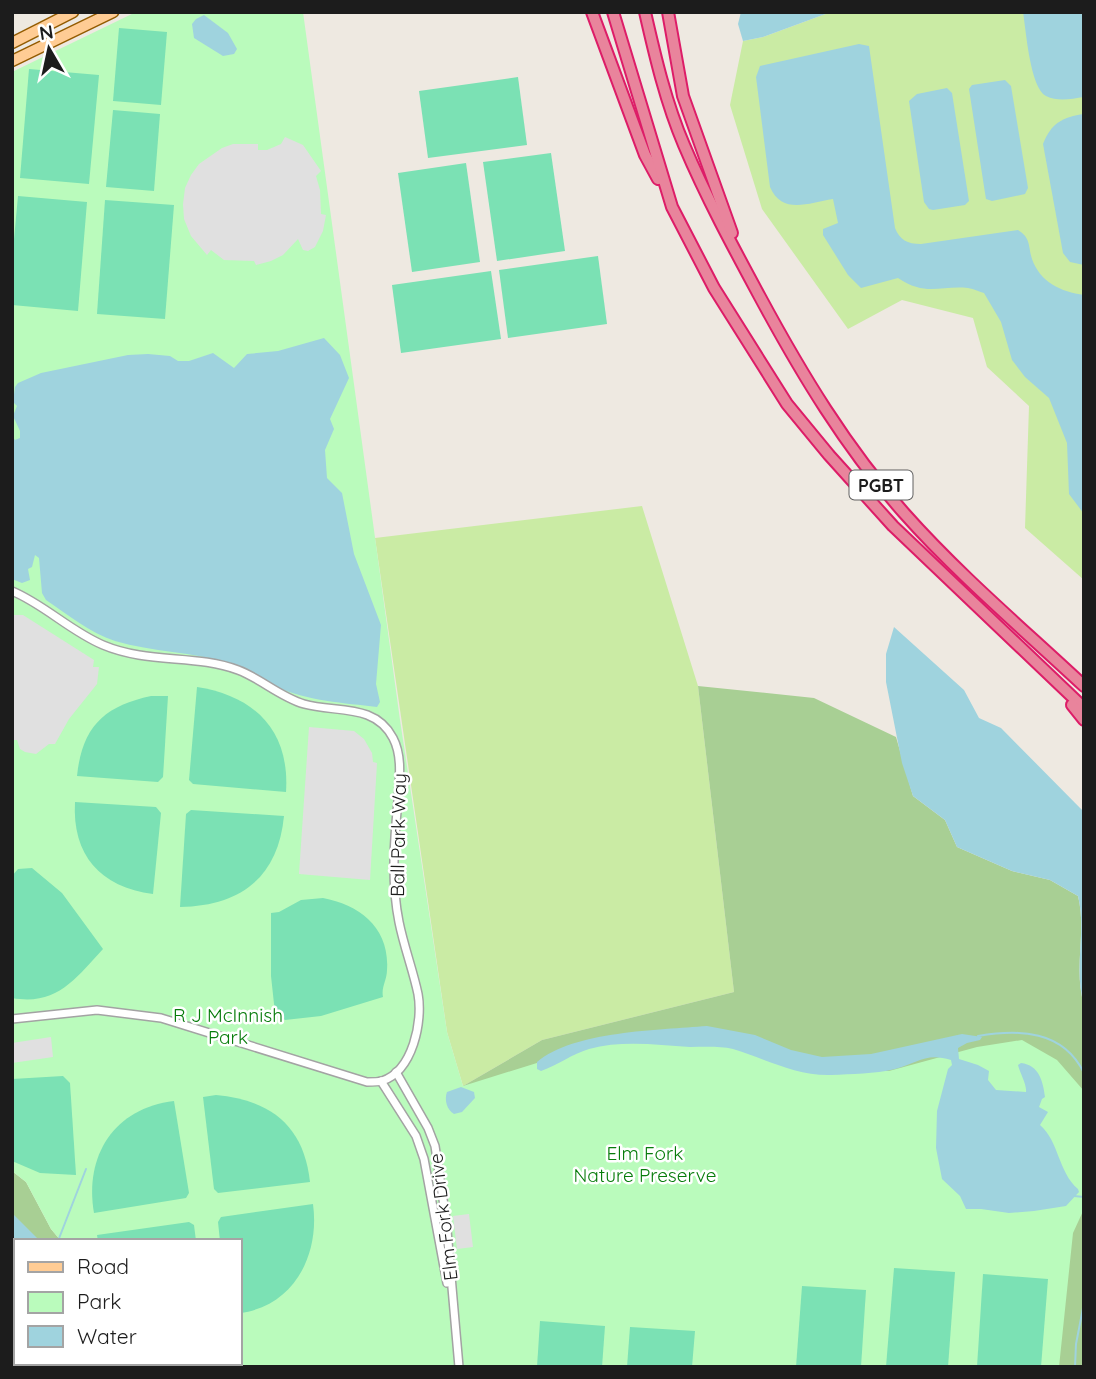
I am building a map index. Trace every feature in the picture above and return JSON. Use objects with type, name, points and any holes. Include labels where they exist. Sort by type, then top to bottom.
[{"type":"highway","points":[[592,12],[645,155],[672,207]]},
{"type":"highway","name":"PGBT","points":[[613,12],[672,207],[714,288],[787,404],[893,526],[1084,708]]},
{"type":"highway","name":"PGBT","points":[[645,12],[655,54],[683,142],[714,210],[792,357],[831,417],[872,475],[935,547],[1084,686]]},
{"type":"highway","points":[[668,12],[684,96],[746,272]]},
{"type":"highway","points":[[1060,663],[1084,680]]},
{"type":"highway","points":[[1046,672],[1084,720]]},
{"type":"main road","points":[[12,43],[73,12]]},
{"type":"main road","points":[[12,61],[113,12]]},
{"type":"main road","points":[[58,20],[66,35]]},
{"type":"street","name":"Ball Park Way","points":[[12,591],[105,646],[131,655],[213,664],[239,670],[303,704],[357,711],[384,725],[394,740],[400,773],[394,888],[398,920],[421,1009],[413,1046],[396,1072],[381,1082]]},
{"type":"street","points":[[12,1019],[76,1011],[124,1012],[167,1020],[353,1079],[381,1082]]},
{"type":"street","name":"Elm Fork Drive","points":[[396,1072],[428,1128],[435,1146],[446,1219],[454,1329]]},
{"type":"street","name":"Elm Fork Drive","points":[[381,1082],[404,1116],[424,1159],[459,1367]]},
{"type":"green space","name":"R J McInnish Park","points":[[136,12],[303,12],[400,720],[447,1032],[463,1086],[633,1033],[743,1046],[815,1070],[889,1071],[977,1047],[1022,1040],[1057,1060],[1084,1091],[1084,1209],[1073,1233],[1059,1367],[188,1367],[186,1365],[242,1365],[242,1239],[59,1239],[51,1229],[26,1182],[12,1171],[12,72]]},
{"type":"green space","points":[[831,12],[1084,12],[1084,580],[1025,528],[1029,406],[987,367],[973,318],[902,300],[848,329],[762,209],[730,105],[743,41],[763,37]]},
{"type":"green space","points":[[119,28],[167,32],[161,105],[113,101]]},
{"type":"green space","points":[[29,69],[99,75],[89,184],[20,178]]},
{"type":"green space","points":[[518,77],[527,145],[428,158],[419,91]]},
{"type":"green space","points":[[113,110],[160,114],[154,191],[106,187]]},
{"type":"green space","points":[[551,153],[565,251],[497,261],[483,162]]},
{"type":"green space","points":[[466,163],[480,262],[412,272],[398,173]]},
{"type":"green space","points":[[18,196],[87,202],[78,311],[12,305],[12,261]]},
{"type":"green space","points":[[105,200],[174,205],[165,319],[97,314]]},
{"type":"green space","points":[[598,256],[607,324],[508,338],[499,270]]},
{"type":"green space","points":[[491,271],[501,339],[401,353],[392,285]]},
{"type":"green space","points":[[642,506],[698,686],[734,992],[542,1040],[463,1086],[447,1032],[375,538]]},
{"type":"green space","name":"Elm Fork Nature Preserve","points":[[698,686],[814,698],[896,737],[913,796],[945,820],[957,847],[1012,871],[1050,880],[1078,896],[1081,923],[1080,977],[1084,1005],[1084,1367],[1059,1367],[1059,1349],[463,1086],[542,1040],[734,992]]},
{"type":"green space","points":[[197,687],[236,699],[265,720],[282,751],[286,770],[286,792],[193,784],[189,780]]},
{"type":"green space","points":[[151,696],[168,696],[163,777],[158,782],[77,776],[84,744],[98,721],[120,706]]},
{"type":"green space","points":[[75,802],[156,807],[161,813],[153,894],[118,884],[104,876],[93,865],[78,838]]},
{"type":"green space","points":[[191,810],[284,816],[274,856],[252,884],[221,901],[180,907],[186,814]]},
{"type":"green space","points":[[32,868],[62,893],[103,949],[74,980],[53,994],[41,998],[12,998],[12,876],[18,869]]},
{"type":"green space","points":[[323,898],[349,906],[370,921],[378,931],[387,955],[383,997],[321,1016],[285,1020],[275,1013],[271,976],[271,913],[279,912],[301,900]]},
{"type":"green space","points":[[63,1076],[70,1083],[76,1175],[40,1173],[12,1161],[12,1079]]},
{"type":"green space","points":[[216,1095],[253,1103],[281,1119],[301,1145],[310,1182],[218,1193],[214,1189],[203,1097]]},
{"type":"green space","points":[[174,1101],[189,1193],[186,1198],[94,1213],[94,1172],[99,1154],[108,1138],[120,1124],[135,1113],[153,1105]]},
{"type":"green space","points":[[12,1171],[26,1182],[51,1229],[59,1239],[14,1239],[14,1277]]},
{"type":"green space","points":[[313,1204],[312,1242],[307,1259],[289,1289],[259,1308],[242,1312],[242,1239],[220,1239],[218,1222],[221,1217]]},
{"type":"green space","points":[[189,1222],[194,1225],[196,1239],[98,1239],[97,1235]]},
{"type":"green space","points":[[894,1268],[955,1272],[948,1367],[886,1367]]},
{"type":"green space","points":[[983,1274],[1048,1279],[1041,1367],[977,1367]]},
{"type":"green space","points":[[802,1286],[866,1290],[861,1367],[796,1367]]},
{"type":"green space","points":[[540,1321],[605,1326],[602,1367],[537,1367]]},
{"type":"green space","points":[[630,1327],[695,1331],[692,1367],[627,1367]]},
{"type":"shaded area","points":[[285,137],[303,145],[321,171],[316,176],[320,190],[321,214],[326,215],[323,231],[315,247],[308,251],[303,250],[298,239],[283,255],[256,265],[254,261],[224,260],[211,250],[207,255],[191,236],[184,219],[185,188],[191,175],[199,164],[222,148],[233,144],[258,144],[258,150],[267,150],[281,144]]},
{"type":"shaded area","points":[[12,615],[23,615],[94,660],[93,667],[99,667],[97,684],[69,719],[55,744],[49,744],[36,754],[25,752],[20,749],[17,740],[12,740]]},
{"type":"shaded area","points":[[309,727],[354,731],[364,739],[372,753],[373,762],[377,763],[370,880],[299,874]]},
{"type":"shaded area","points":[[51,1037],[53,1057],[12,1063],[12,1043]]},
{"type":"shaded area","points":[[469,1214],[473,1247],[457,1249],[453,1216]]},
{"type":"water","points":[[741,12],[831,12],[763,37],[743,41],[738,24]]},
{"type":"water","points":[[1023,12],[1084,12],[1084,97],[1055,99],[1041,91],[1032,71]]},
{"type":"water","points":[[204,15],[228,33],[237,49],[234,54],[223,56],[194,38],[192,24]]},
{"type":"water","points":[[859,44],[869,46],[895,228],[899,236],[908,242],[921,244],[1018,230],[1027,239],[1032,259],[1046,280],[1067,291],[1084,295],[1084,514],[1069,494],[1067,443],[1049,398],[1025,377],[1012,360],[1001,322],[984,293],[958,287],[925,289],[898,278],[861,288],[848,275],[823,235],[823,229],[838,223],[833,199],[789,204],[775,196],[770,187],[756,77],[760,66]]},
{"type":"water","points":[[1005,80],[1011,86],[1028,188],[1025,194],[992,201],[986,199],[969,89],[972,85]]},
{"type":"water","points":[[947,88],[952,93],[969,201],[965,205],[933,210],[924,202],[909,101],[917,94]]},
{"type":"water","points":[[1084,114],[1084,265],[1070,262],[1063,253],[1043,144],[1059,122]]},
{"type":"water","points":[[324,338],[340,355],[349,378],[330,419],[334,429],[325,450],[327,478],[342,493],[354,554],[381,625],[376,684],[380,702],[377,707],[301,695],[277,687],[230,663],[129,645],[106,638],[46,600],[42,593],[39,558],[35,555],[32,567],[28,569],[30,580],[22,583],[12,579],[12,436],[15,440],[20,438],[20,431],[13,416],[17,406],[13,402],[18,383],[41,373],[128,355],[170,356],[178,361],[189,361],[213,353],[234,368],[247,354],[278,351]]},
{"type":"water","points":[[894,627],[964,690],[979,718],[1001,728],[1084,812],[1084,1004],[1080,977],[1081,923],[1078,896],[1050,880],[1012,871],[957,847],[945,820],[913,796],[902,763],[886,682],[886,654]]},
{"type":"water","points":[[707,1026],[755,1035],[791,1050],[822,1057],[871,1054],[962,1034],[982,1037],[958,1048],[959,1059],[989,1071],[988,1080],[996,1090],[1026,1092],[1018,1065],[1027,1064],[1036,1070],[1045,1097],[1039,1107],[1048,1112],[1040,1125],[1051,1139],[1066,1174],[1079,1192],[1066,1206],[1034,1211],[1009,1213],[966,1209],[960,1196],[942,1179],[936,1148],[937,1111],[948,1069],[952,1065],[951,1060],[935,1057],[879,1072],[818,1075],[793,1070],[728,1048],[627,1044],[589,1049],[541,1071],[537,1069],[537,1062],[553,1052],[594,1038]]},
{"type":"water","points":[[461,1087],[474,1092],[475,1098],[462,1112],[454,1114],[448,1107],[446,1095],[447,1092]]},
{"type":"water","points":[[12,1213],[38,1239],[14,1239],[14,1259]]},
{"type":"waterway","points":[[978,1036],[1009,1033],[1038,1036],[1064,1048],[1084,1073]]},
{"type":"waterway","points":[[59,1239],[86,1169]]},
{"type":"waterway","points":[[1074,1196],[1084,1197]]},
{"type":"waterway","points":[[1075,1367],[1076,1344],[1084,1303]]}]
